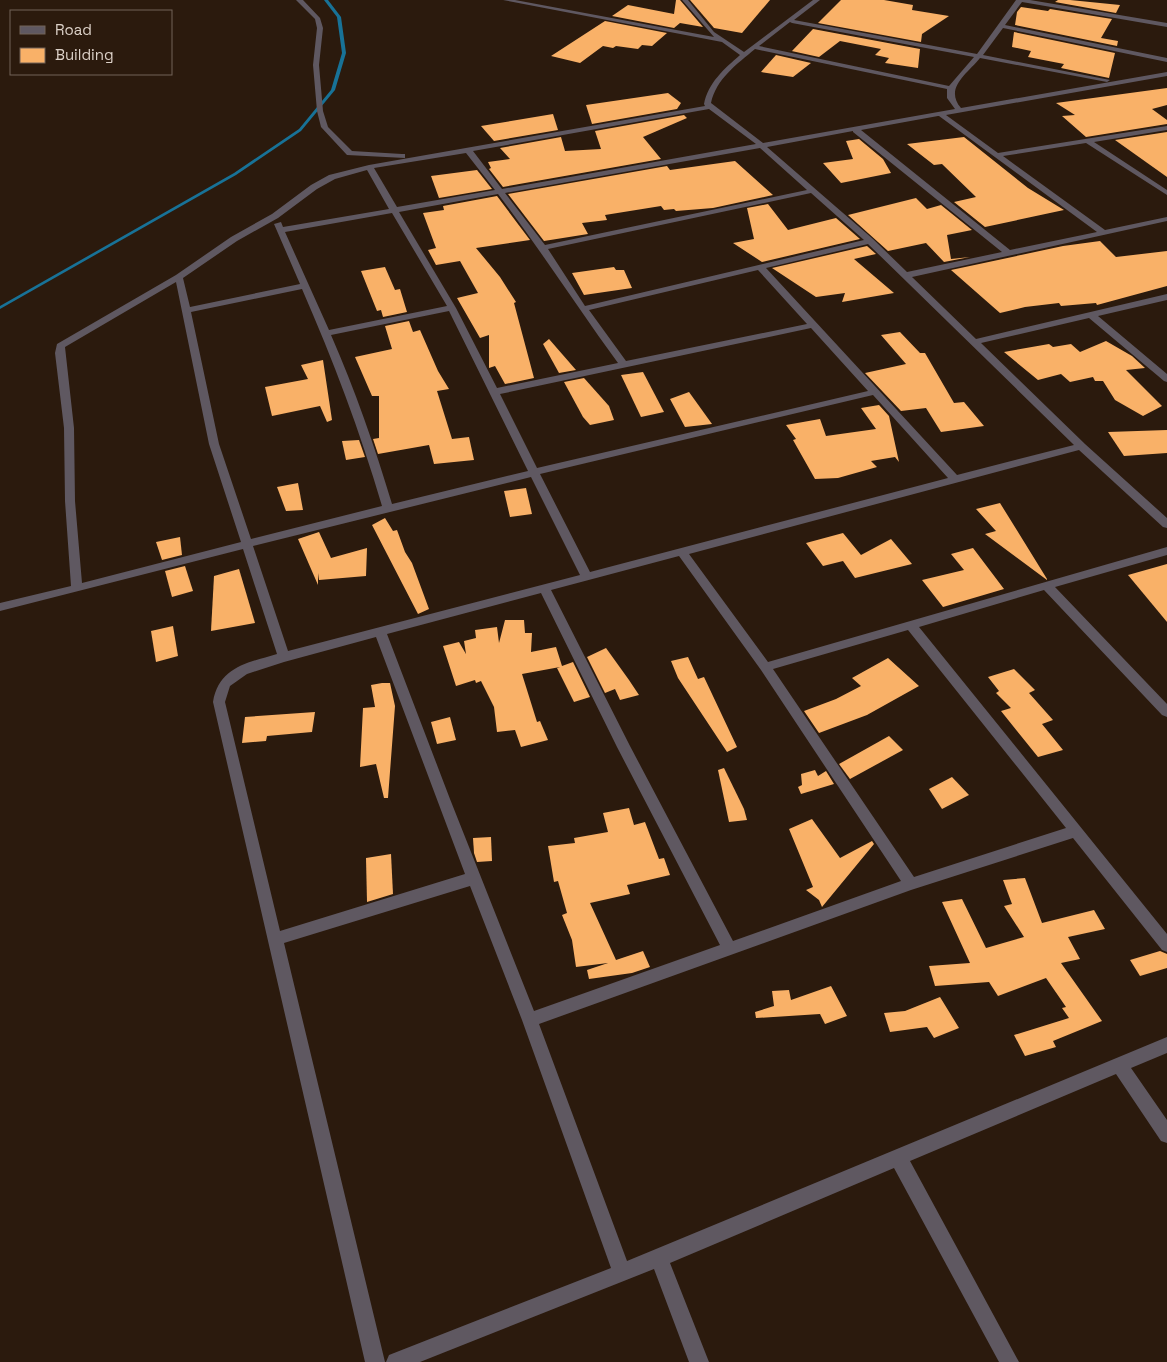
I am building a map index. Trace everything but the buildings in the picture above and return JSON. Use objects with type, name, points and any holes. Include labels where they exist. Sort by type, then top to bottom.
[{"type":"street","points":[[299,0],[318,19],[320,28],[316,65],[320,111],[325,127],[330,134],[350,152],[424,157]]},
{"type":"street","points":[[506,0],[724,41]]},
{"type":"street","points":[[685,0],[705,25],[744,55]]},
{"type":"street","points":[[818,0],[792,21],[754,47],[716,80],[706,100],[710,107],[760,144],[870,241],[1081,446],[1167,524]]},
{"type":"street","points":[[960,111],[951,101],[950,94],[952,88],[1020,0],[1167,25]]},
{"type":"street","points":[[792,21],[1115,82]]},
{"type":"street","points":[[1001,26],[1167,60]]},
{"type":"street","points":[[754,47],[952,88]]},
{"type":"street","points":[[281,230],[396,211],[760,144],[856,130],[1167,74]]},
{"type":"street","points":[[77,588],[70,501],[69,428],[60,346],[178,277],[332,177],[368,167],[710,107]]},
{"type":"street","points":[[940,115],[1103,232]]},
{"type":"street","points":[[997,156],[1166,128]]},
{"type":"street","points":[[856,130],[1008,253]]},
{"type":"street","points":[[1088,141],[1167,193]]},
{"type":"street","points":[[468,150],[543,248],[583,309],[624,365]]},
{"type":"street","points":[[368,167],[396,211],[452,308],[586,576]]},
{"type":"street","points":[[543,248],[812,191]]},
{"type":"street","points":[[274,216],[344,377],[374,460],[388,508]]},
{"type":"street","points":[[907,275],[1167,219]]},
{"type":"street","points":[[583,309],[870,241]]},
{"type":"street","points":[[759,266],[954,478]]},
{"type":"street","points":[[178,277],[214,444],[284,657]]},
{"type":"street","points":[[185,311],[304,286]]},
{"type":"street","points":[[975,342],[1167,297]]},
{"type":"street","points":[[325,334],[452,308]]},
{"type":"street","points":[[1090,314],[1167,379]]},
{"type":"street","points":[[494,392],[814,325]]},
{"type":"street","points":[[0,607],[388,508],[875,392]]},
{"type":"street","points":[[375,1362],[219,702],[219,691],[224,684],[239,672],[284,657],[823,515],[954,478],[1081,446]]},
{"type":"street","points":[[681,551],[765,667],[911,884]]},
{"type":"street","points":[[765,667],[1167,551]]},
{"type":"street","points":[[1047,586],[1167,712]]},
{"type":"street","points":[[544,587],[624,747],[729,948]]},
{"type":"street","points":[[911,625],[1167,945]]},
{"type":"street","points":[[380,631],[530,1020],[622,1272]]},
{"type":"street","points":[[530,1020],[911,884],[1076,831]]},
{"type":"street","points":[[275,939],[474,878]]},
{"type":"street","points":[[396,1362],[659,1258],[898,1156],[1167,1045]]},
{"type":"street","points":[[1120,1064],[1167,1135]]},
{"type":"street","points":[[898,1156],[1010,1362]]},
{"type":"street","points":[[659,1258],[699,1362]]},
{"type":"waterway","points":[[0,308],[235,174],[300,130],[333,90],[344,53],[339,17],[326,0]]}]
